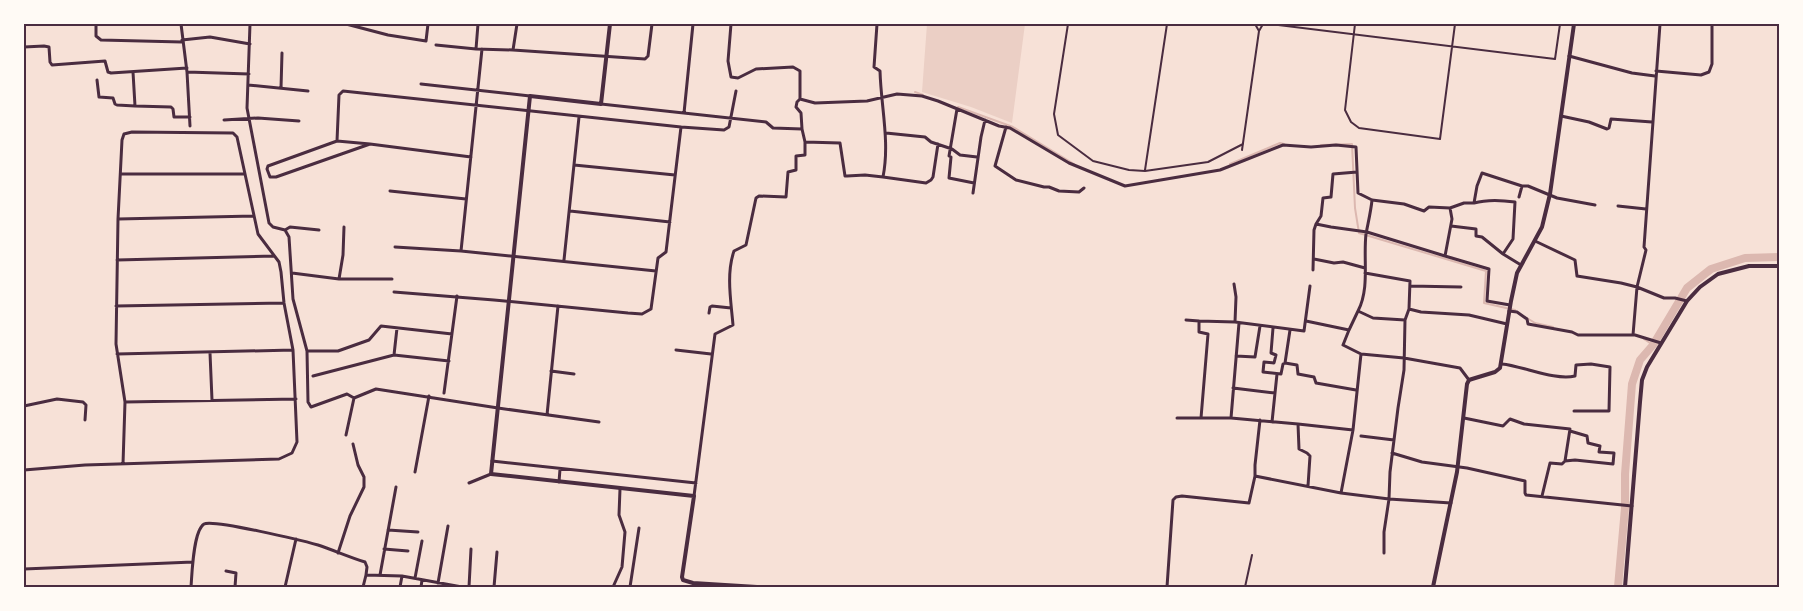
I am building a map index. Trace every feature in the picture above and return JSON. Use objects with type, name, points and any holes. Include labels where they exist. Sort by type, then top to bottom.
[{"type":"street","points":[[96,24],[98,39],[182,41],[210,38],[250,44]]},
{"type":"street","points":[[181,24],[187,70],[190,126]]},
{"type":"street","points":[[250,24],[247,108],[269,223],[273,227],[285,230],[290,227],[319,230]]},
{"type":"street","points":[[346,24],[363,26],[388,35],[426,41],[428,24]]},
{"type":"street","points":[[476,49],[478,24]]},
{"type":"street","points":[[513,50],[517,24]]},
{"type":"street","points":[[601,104],[610,24]]},
{"type":"street","points":[[436,45],[642,59],[647,58],[652,24]]},
{"type":"street","points":[[684,113],[693,24]]},
{"type":"street","points":[[731,24],[728,61],[731,76],[738,78],[756,70],[793,67],[800,72],[800,99],[796,102],[796,107],[801,113],[806,155],[796,156],[796,170],[788,172],[786,197],[759,196],[756,198],[746,245],[734,251],[731,259],[730,278],[733,325],[715,334],[682,577],[683,580],[693,585],[757,587]]},
{"type":"street","points":[[877,24],[874,67],[880,71],[881,98],[886,133],[883,176]]},
{"type":"street","points":[[1469,380],[1497,371],[1502,364],[1509,308],[1517,273],[1542,228],[1550,194],[1574,24]]},
{"type":"street","points":[[1633,335],[1637,288],[1646,250],[1644,247],[1646,209],[1660,24]]},
{"type":"street","points":[[1656,70],[1702,75],[1709,72],[1712,64],[1712,24]]},
{"type":"street","points":[[24,47],[49,47],[52,65],[105,61],[110,73],[187,70],[249,74]]},
{"type":"street","points":[[461,251],[482,49]]},
{"type":"street","points":[[281,88],[282,53]]},
{"type":"street","points":[[1569,56],[1632,73],[1655,76]]},
{"type":"street","points":[[133,72],[135,106]]},
{"type":"street","points":[[97,80],[99,97],[113,98],[114,104],[171,107],[173,108],[174,117],[190,117]]},
{"type":"street","points":[[421,84],[766,122],[773,128],[802,129]]},
{"type":"street","points":[[248,85],[308,91]]},
{"type":"street","points":[[337,141],[339,95],[343,91],[681,127],[727,129],[736,91]]},
{"type":"street","points":[[800,99],[815,102],[867,101],[897,94],[922,96],[1006,127],[1069,163],[1125,186],[1220,170],[1283,145],[1356,147],[1355,173],[1358,194],[1372,200],[1404,204],[1424,211],[1429,207],[1450,208],[1464,203],[1474,204],[1483,200],[1515,202],[1513,238],[1503,254]]},
{"type":"street","points":[[491,474],[530,96]]},
{"type":"street","points":[[957,109],[949,156],[951,157],[949,178],[974,183]]},
{"type":"street","points":[[564,260],[579,116]]},
{"type":"street","points":[[1560,116],[1589,122],[1607,129],[1611,119],[1652,122]]},
{"type":"street","points":[[224,120],[249,118],[298,121]]},
{"type":"street","points":[[973,193],[977,157],[986,120]]},
{"type":"street","points":[[394,292],[457,296],[642,314],[651,309],[658,258],[666,252],[681,127]]},
{"type":"street","points":[[1006,127],[994,166],[1016,180],[1044,188],[1049,187],[1059,191],[1079,192],[1084,188]]},
{"type":"street","points":[[24,470],[123,464],[279,459],[292,453],[297,442],[296,398],[293,350],[284,303],[281,272],[279,262],[258,234],[237,137],[232,133],[132,132],[124,134],[122,140],[118,219],[116,344],[125,402],[123,464]]},
{"type":"street","points":[[886,133],[925,137],[931,142],[950,148],[960,155],[977,157]]},
{"type":"street","points":[[370,144],[276,177],[270,177],[267,169],[268,166],[337,141],[370,144],[471,157]]},
{"type":"street","points":[[805,142],[840,143],[845,176],[883,176],[923,183],[931,180],[935,168],[938,144]]},
{"type":"street","points":[[574,165],[675,175]]},
{"type":"street","points":[[1313,270],[1314,230],[1321,216],[1323,198],[1331,197],[1333,174],[1355,173]]},
{"type":"street","points":[[1474,204],[1477,186],[1482,173],[1522,186],[1528,186],[1557,198],[1595,205]]},
{"type":"street","points":[[121,174],[246,174]]},
{"type":"street","points":[[1519,197],[1522,186]]},
{"type":"street","points":[[390,191],[466,199]]},
{"type":"street","points":[[1372,200],[1366,234],[1362,304],[1343,344],[1361,354],[1404,358],[1460,368],[1469,380],[1451,502],[1433,587]]},
{"type":"street","points":[[1618,206],[1646,209]]},
{"type":"street","points":[[1445,256],[1452,220],[1450,208]]},
{"type":"street","points":[[570,211],[670,222]]},
{"type":"street","points":[[118,219],[254,216]]},
{"type":"street","points":[[1316,224],[1361,230],[1366,234],[1488,269],[1487,301],[1517,312],[1527,319],[1528,324],[1572,332],[1578,335],[1633,335],[1661,343]]},
{"type":"street","points":[[1451,226],[1476,228],[1476,236],[1482,237],[1503,254],[1521,265]]},
{"type":"street","points":[[339,279],[343,255],[344,227]]},
{"type":"street","points":[[285,230],[289,237],[293,299],[307,351],[308,402],[311,407],[347,394],[354,398]]},
{"type":"street","points":[[1534,241],[1575,260],[1577,276],[1624,284],[1664,298],[1686,301]]},
{"type":"street","points":[[395,247],[564,260],[656,271]]},
{"type":"street","points":[[117,260],[274,256]]},
{"type":"street","points":[[1314,259],[1334,263],[1343,262],[1365,268]]},
{"type":"street","points":[[1625,587],[1630,506],[1642,380],[1647,367],[1686,301],[1700,287],[1718,274],[1749,266],[1779,266]]},
{"type":"street","points":[[292,273],[339,279],[392,279]]},
{"type":"street","points":[[1365,273],[1410,281],[1409,309],[1405,320],[1404,370],[1392,453],[1389,499],[1384,532],[1384,553]]},
{"type":"street","points":[[1231,418],[1237,322],[1234,284]]},
{"type":"street","points":[[1186,320],[1237,322],[1304,331],[1310,286]]},
{"type":"street","points":[[1410,286],[1461,287]]},
{"type":"street","points":[[444,394],[457,296]]},
{"type":"street","points":[[116,306],[284,303]]},
{"type":"street","points":[[547,415],[558,306]]},
{"type":"street","points":[[709,313],[712,306],[731,308]]},
{"type":"street","points":[[1409,309],[1421,312],[1469,315],[1507,324]]},
{"type":"street","points":[[1358,311],[1373,318],[1405,320]]},
{"type":"street","points":[[1199,321],[1199,332],[1208,334],[1201,418]]},
{"type":"street","points":[[1306,321],[1348,330]]},
{"type":"street","points":[[307,351],[338,352],[369,340],[381,326],[452,334]]},
{"type":"street","points":[[1236,356],[1253,358],[1256,356],[1260,326]]},
{"type":"street","points":[[394,355],[397,328]]},
{"type":"street","points":[[1273,328],[1271,353],[1276,355],[1274,363],[1264,362],[1263,372],[1277,374],[1282,374],[1282,364],[1285,363],[1290,330]]},
{"type":"street","points":[[117,354],[293,350]]},
{"type":"street","points":[[676,350],[711,354]]},
{"type":"street","points":[[210,353],[212,400]]},
{"type":"street","points":[[1341,493],[1353,430],[1361,354]]},
{"type":"street","points":[[312,376],[394,355],[449,361]]},
{"type":"street","points":[[1285,363],[1297,365],[1298,374],[1314,377],[1316,383],[1356,390]]},
{"type":"street","points":[[1502,364],[1571,377],[1575,376],[1576,365],[1591,364],[1610,367],[1609,411],[1574,411]]},
{"type":"street","points":[[552,371],[574,374]]},
{"type":"street","points":[[1272,422],[1277,374]]},
{"type":"street","points":[[1233,388],[1275,393]]},
{"type":"street","points":[[354,398],[376,389],[599,422]]},
{"type":"street","points":[[415,472],[429,396]]},
{"type":"street","points":[[125,402],[296,398]]},
{"type":"street","points":[[346,435],[354,398]]},
{"type":"street","points":[[24,406],[39,401],[57,399],[83,402],[86,405],[85,420]]},
{"type":"street","points":[[1177,418],[1231,418],[1353,430]]},
{"type":"street","points":[[1464,418],[1503,426],[1510,419],[1524,424],[1570,430],[1587,436],[1588,443],[1600,446],[1599,452],[1614,454],[1613,464],[1575,460],[1566,461],[1562,464],[1550,463],[1542,496]]},
{"type":"street","points":[[1167,587],[1173,500],[1176,497],[1182,496],[1248,503],[1255,476],[1254,465],[1260,420]]},
{"type":"street","points":[[1298,424],[1298,449],[1307,452],[1310,456],[1308,486]]},
{"type":"street","points":[[1566,461],[1570,430]]},
{"type":"street","points":[[1361,436],[1394,440]]},
{"type":"street","points":[[338,553],[350,516],[364,487],[364,477],[358,465],[353,444]]},
{"type":"street","points":[[1392,453],[1422,462],[1457,466],[1525,480],[1526,495],[1630,506]]},
{"type":"street","points":[[492,461],[696,483]]},
{"type":"street","points":[[559,482],[560,469]]},
{"type":"street","points":[[469,483],[491,474],[694,496]]},
{"type":"street","points":[[1255,476],[1341,493],[1389,499],[1451,502]]},
{"type":"street","points":[[380,575],[396,487]]},
{"type":"street","points":[[613,587],[622,567],[625,532],[619,515],[620,489]]},
{"type":"street","points":[[191,587],[199,530],[204,524],[209,523],[296,539],[365,562],[367,567],[363,587]]},
{"type":"street","points":[[438,583],[448,526]]},
{"type":"street","points":[[630,587],[639,528]]},
{"type":"street","points":[[388,530],[418,532]]},
{"type":"street","points":[[285,587],[296,539]]},
{"type":"street","points":[[414,578],[422,541]]},
{"type":"street","points":[[384,549],[408,551]]},
{"type":"street","points":[[469,587],[471,549]]},
{"type":"street","points":[[494,587],[497,552]]},
{"type":"street","points":[[24,569],[193,562]]},
{"type":"street","points":[[226,571],[236,572],[235,587]]},
{"type":"street","points":[[366,575],[402,576],[462,587]]},
{"type":"street","points":[[400,587],[402,576]]},
{"type":"street","points":[[421,587],[422,580]]},
{"type":"lane","points":[[1068,24],[1054,114],[1058,136],[1094,160],[1129,170],[1145,171],[1208,162],[1243,144]]},
{"type":"lane","points":[[1145,171],[1167,24]]},
{"type":"lane","points":[[1255,24],[1259,31]]},
{"type":"lane","points":[[1242,150],[1259,31],[1263,24]]},
{"type":"lane","points":[[1270,24],[1555,59],[1560,24]]},
{"type":"lane","points":[[1355,24],[1345,110],[1351,122],[1359,128],[1440,139],[1455,24]]},
{"type":"lane","points":[[1245,587],[1252,555]]},
{"type":"shaded area","points":[[927,24],[1025,24],[1012,123],[971,107],[922,92]]},
{"type":"waterway","points":[[915,92],[923,95]]},
{"type":"waterway","points":[[958,107],[1013,127],[1074,164]]},
{"type":"waterway","points":[[1230,164],[1280,143],[1284,144]]},
{"type":"waterway","points":[[1321,145],[1352,144],[1355,208],[1359,233],[1486,271],[1484,303],[1515,310]]},
{"type":"waterway","points":[[1618,587],[1625,508],[1625,474],[1632,384],[1640,360],[1653,345],[1687,288],[1711,269],[1745,258],[1779,257]]},
{"type":"waterway","points":[[1527,318],[1535,323],[1553,327]]},
{"type":"waterway","points":[[1644,339],[1653,345]]}]
